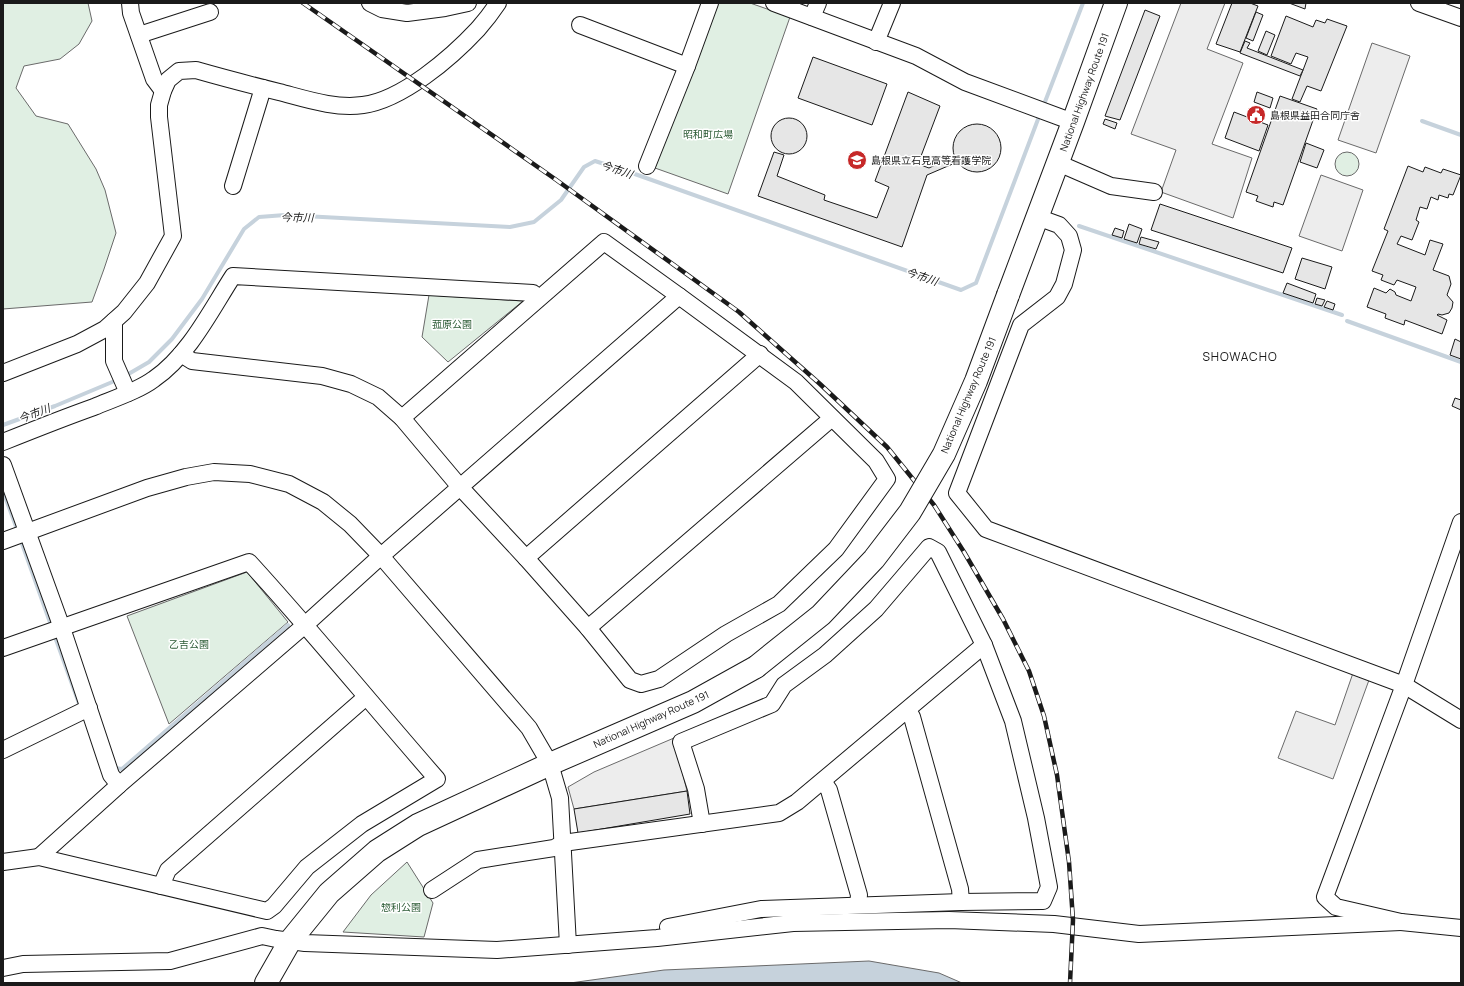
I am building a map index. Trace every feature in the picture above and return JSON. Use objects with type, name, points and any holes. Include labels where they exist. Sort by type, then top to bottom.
[{"type":"highway","name":"National Highway Route 191","points":[[266,983],[290,941],[329,893],[377,851],[418,825],[550,764],[694,702],[756,667],[821,615],[874,560],[910,512],[944,454],[976,382],[1074,122],[1116,3]]},
{"type":"street","points":[[130,3],[131,13],[154,79],[164,91]]},
{"type":"street","points":[[370,3],[382,9],[407,13],[445,8],[468,3]]},
{"type":"street","points":[[3,372],[77,344],[105,329],[124,312],[147,283],[173,236],[159,117],[159,104],[168,80],[179,71],[196,70],[316,102],[343,106],[363,105],[392,96],[416,82],[444,61],[478,29],[498,3]]},
{"type":"street","points":[[647,166],[687,66],[710,3]]},
{"type":"street","points":[[774,3],[815,10],[876,42],[916,56],[965,82],[1074,122]]},
{"type":"street","points":[[876,42],[892,3]]},
{"type":"street","points":[[1419,3],[1461,18]]},
{"type":"street","points":[[139,36],[210,12]]},
{"type":"street","points":[[580,25],[687,66]]},
{"type":"street","points":[[233,186],[263,88]]},
{"type":"street","points":[[1058,163],[1111,186],[1154,192]]},
{"type":"street","points":[[1037,217],[1059,225],[1069,236],[1073,250],[1064,284],[1057,297],[1021,325],[957,494],[986,529],[1404,685],[1461,720]]},
{"type":"street","points":[[181,354],[192,361],[322,376],[351,384],[378,397],[402,418],[460,487],[588,628],[630,680],[641,684],[659,679],[726,634],[779,604],[836,549],[887,479],[876,461],[796,382],[760,354],[604,242],[402,418]]},
{"type":"street","points":[[3,442],[154,380],[181,354],[201,327],[233,276],[533,293],[538,298]]},
{"type":"street","points":[[39,857],[119,785],[306,624],[381,556],[678,296]]},
{"type":"street","points":[[114,321],[113,349],[116,364],[127,390]]},
{"type":"street","points":[[526,558],[760,354]]},
{"type":"street","points":[[588,628],[832,418]]},
{"type":"street","points":[[3,465],[62,628],[111,775],[119,785]]},
{"type":"street","points":[[3,541],[147,488],[186,477],[214,472],[250,474],[289,484],[323,502],[350,524],[381,556],[528,728],[550,764],[560,798],[568,945]]},
{"type":"street","points":[[1461,522],[1404,685],[1325,897],[1336,907],[1401,922],[1461,928]]},
{"type":"street","points":[[657,938],[665,928],[761,909],[961,902],[1043,901],[1049,887],[1036,818],[1013,721],[984,645],[938,552],[929,547],[876,609],[825,655],[784,685],[772,704],[681,742],[696,789],[702,824]]},
{"type":"street","points":[[3,648],[249,562],[306,624],[366,697],[438,779],[362,824],[307,867],[274,906],[267,911],[39,857],[3,862]]},
{"type":"street","points":[[432,890],[478,860],[554,848],[562,842],[779,813],[797,802],[823,781],[984,645]]},
{"type":"street","points":[[161,886],[168,870],[366,697]]},
{"type":"street","points":[[3,750],[89,708]]},
{"type":"street","points":[[908,710],[912,717],[956,874],[960,889],[961,902]]},
{"type":"street","points":[[823,781],[829,790],[857,888],[859,896],[858,905]]},
{"type":"street","points":[[3,968],[23,964],[170,961],[262,936],[305,943],[497,950],[657,938],[793,923],[949,920],[1054,924],[1139,934],[1401,922]]},
{"type":"green space","points":[[3,3],[88,3],[92,21],[79,44],[60,59],[24,66],[16,88],[36,116],[68,124],[96,169],[105,190],[116,233],[92,302],[3,309]]},
{"type":"green space","name":"昭和町広場","points":[[715,3],[750,3],[790,17],[728,194],[655,168]]},
{"type":"green space","points":[[1347,152],[1356,155],[1359,164],[1356,173],[1347,176],[1338,173],[1335,164],[1338,155]]},
{"type":"green space","name":"菰原公園","points":[[429,295],[523,301],[448,362],[422,337]]},
{"type":"green space","name":"乙吉公園","points":[[247,572],[288,622],[169,724],[127,616]]},
{"type":"green space","name":"惣利公園","points":[[407,862],[433,903],[424,937],[343,932],[371,895]]},
{"type":"shaded area","points":[[1181,3],[1225,3],[1207,49],[1243,63],[1212,144],[1252,158],[1233,218],[1161,192],[1176,150],[1131,134]]},
{"type":"shaded area","points":[[1372,43],[1410,56],[1376,153],[1338,140]]},
{"type":"shaded area","points":[[1321,175],[1363,190],[1342,251],[1299,236]]},
{"type":"shaded area","points":[[1353,673],[1369,680],[1333,779],[1278,758],[1296,711],[1335,725]]},
{"type":"shaded area","points":[[674,738],[687,791],[574,809],[568,787],[594,772]]},
{"type":"shaded area","points":[[869,961],[939,973],[962,983],[570,983],[664,970]]},
{"type":"building","points":[[1232,3],[1250,3],[1258,6],[1240,52],[1216,44]]},
{"type":"building","points":[[1289,3],[1306,3],[1305,9]]},
{"type":"building","points":[[1145,10],[1160,16],[1120,120],[1105,116]]},
{"type":"building","points":[[1256,12],[1263,15],[1253,41],[1246,38]]},
{"type":"building","points":[[1286,16],[1313,27],[1316,20],[1325,23],[1327,19],[1347,26],[1321,91],[1307,86],[1300,102],[1292,99],[1308,57],[1296,53],[1291,64],[1271,56]]},
{"type":"building","points":[[1266,31],[1275,35],[1267,55],[1258,51]]},
{"type":"building","points":[[1245,41],[1250,43],[1247,48],[1303,70],[1300,76],[1240,53]]},
{"type":"building","points":[[813,57],[887,84],[872,125],[798,98]]},
{"type":"building","points":[[908,92],[940,106],[918,164],[929,168],[952,157],[955,163],[927,175],[902,247],[758,196],[774,152],[784,155],[777,176],[825,195],[824,200],[877,218],[889,187],[875,181]]},
{"type":"building","points":[[1257,92],[1273,98],[1270,108],[1254,102]]},
{"type":"building","points":[[1280,96],[1317,109],[1283,205],[1274,202],[1273,207],[1256,201],[1258,196],[1246,192]]},
{"type":"building","points":[[1234,112],[1268,125],[1259,151],[1225,138]]},
{"type":"building","points":[[793,118],[802,123],[806,129],[806,143],[802,149],[793,154],[785,154],[776,149],[772,143],[771,132],[776,123],[782,119]]},
{"type":"building","points":[[1105,119],[1117,123],[1115,129],[1103,124]]},
{"type":"building","points":[[972,124],[982,124],[994,131],[1001,143],[1001,153],[994,165],[982,172],[972,172],[964,168],[957,161],[953,153],[953,143],[957,135],[964,128]]},
{"type":"building","points":[[1306,143],[1324,150],[1317,168],[1300,162]]},
{"type":"building","points":[[1408,166],[1423,172],[1425,167],[1441,173],[1443,169],[1461,175],[1453,195],[1449,194],[1448,198],[1439,195],[1438,200],[1431,197],[1427,209],[1420,207],[1416,220],[1419,222],[1412,240],[1401,236],[1397,244],[1425,255],[1430,240],[1443,244],[1433,270],[1449,276],[1451,284],[1447,295],[1453,302],[1449,313],[1437,315],[1447,320],[1442,334],[1405,320],[1404,325],[1385,318],[1386,314],[1367,307],[1374,288],[1386,293],[1390,289],[1395,292],[1396,295],[1411,301],[1416,287],[1397,280],[1394,285],[1381,280],[1383,275],[1372,271],[1388,231],[1384,229]]},
{"type":"building","points":[[1160,204],[1292,248],[1283,273],[1151,230]]},
{"type":"building","points":[[1129,224],[1142,229],[1137,243],[1124,239]]},
{"type":"building","points":[[1115,228],[1124,231],[1122,238],[1112,235]]},
{"type":"building","points":[[1141,237],[1159,242],[1156,249],[1139,244]]},
{"type":"building","points":[[1302,258],[1332,267],[1325,289],[1295,279]]},
{"type":"building","points":[[1287,283],[1316,294],[1313,303],[1283,293]]},
{"type":"building","points":[[1317,298],[1325,300],[1322,306],[1315,304]]},
{"type":"building","points":[[1327,301],[1335,304],[1333,310],[1324,307]]},
{"type":"building","points":[[1455,339],[1461,342],[1461,359],[1450,355]]},
{"type":"building","points":[[1455,398],[1461,400],[1461,410],[1452,406]]},
{"type":"building","points":[[687,791],[690,814],[578,833],[574,809]]},
{"type":"waterway","name":"今市川","points":[[1043,107],[1083,3]]},
{"type":"waterway","name":"今市川","points":[[125,376],[149,362],[172,339],[202,299],[244,229],[259,217],[285,215],[510,227],[534,222],[561,200],[584,167],[595,161],[961,290],[976,283],[1040,114]]},
{"type":"waterway","points":[[1422,121],[1461,135]]},
{"type":"waterway","points":[[1079,226],[1342,315]]},
{"type":"waterway","points":[[1347,321],[1461,362]]},
{"type":"waterway","name":"今市川","points":[[3,425],[55,406],[117,380]]},
{"type":"waterway","points":[[3,491],[18,532]]},
{"type":"waterway","points":[[20,538],[52,628]]},
{"type":"waterway","points":[[115,768],[122,769],[288,625]]},
{"type":"waterway","points":[[54,634],[81,709]]},
{"type":"railway","points":[[303,3],[555,179],[739,312],[820,384],[887,447],[934,505],[964,552],[1003,619],[1029,671],[1044,716],[1057,775],[1069,862],[1073,920],[1070,983]]},
{"type":"place","name":"島根県益田合同庁舎","points":[[1256,115]]},
{"type":"place","name":"島根県立石見高等看護学院","points":[[857,160]]},
{"type":"district","name":"SHOWACHO","points":[[1240,356]]}]
